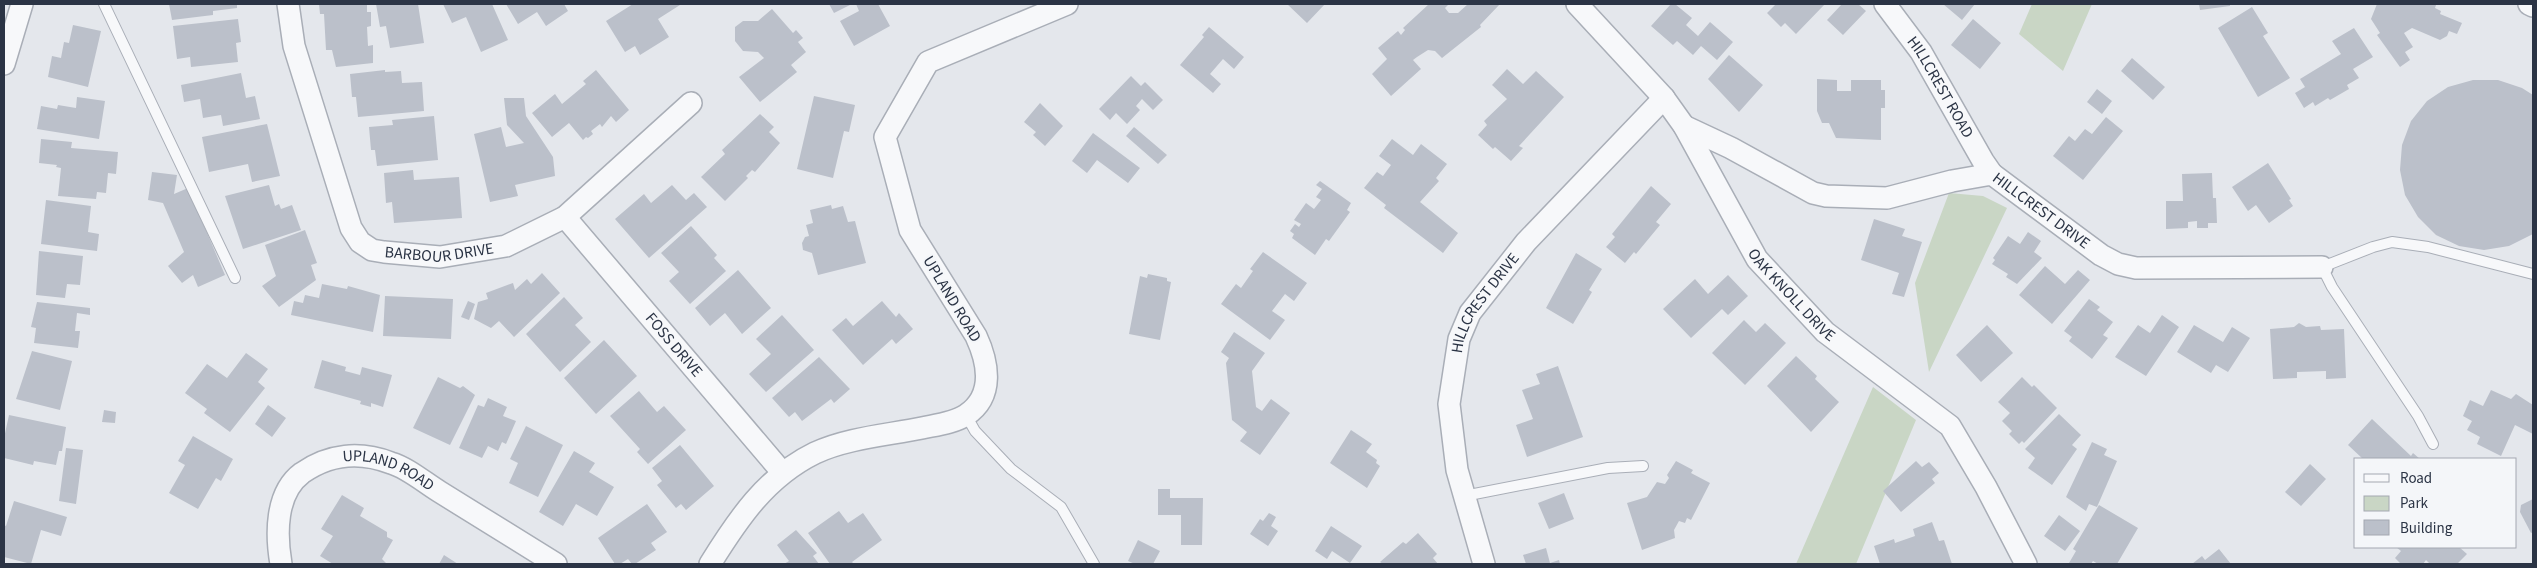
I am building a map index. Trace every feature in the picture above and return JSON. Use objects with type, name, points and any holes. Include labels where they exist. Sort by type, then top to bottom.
[{"type":"street","points":[[4,64],[22,4]]},
{"type":"street","name":"BARBOUR DRIVE","points":[[288,4],[294,46],[351,228],[360,242],[372,250],[440,257],[506,246],[565,217],[691,103]]},
{"type":"street","name":"UPLAND ROAD","points":[[710,564],[737,521],[782,472],[817,453],[855,441],[944,423],[966,415],[982,398],[988,373],[984,355],[976,336],[910,230],[885,137],[928,62],[1067,4]]},
{"type":"street","name":"OAK KNOLL DRIVE","points":[[1577,4],[1664,98],[1684,126],[1757,259],[1825,332],[1950,426],[1986,487],[2026,564]]},
{"type":"street","name":"HILLCREST ROAD","points":[[1885,4],[1921,52],[1992,174]]},
{"type":"street","points":[[2529,4],[2533,6]]},
{"type":"street","name":"HILLCREST DRIVE","points":[[1484,564],[1457,470],[1449,404],[1458,339],[1470,312],[1526,242],[1664,98]]},
{"type":"street","name":"HILLCREST DRIVE","points":[[1684,126],[1731,148],[1813,193],[1826,196],[1887,198],[1952,181],[1992,174],[2101,255],[2118,264],[2136,268],[2322,267]]},
{"type":"street","name":"FOSS DRIVE","points":[[565,217],[782,472]]},
{"type":"street","name":"UPLAND ROAD","points":[[281,564],[279,522],[282,499],[292,481],[312,466],[336,456],[359,455],[392,463],[556,564]]},
{"type":"lane","points":[[104,4],[235,278]]},
{"type":"lane","points":[[2433,444],[2418,416],[2332,287],[2322,267],[2373,247],[2392,242],[2428,247],[2533,274]]},
{"type":"lane","points":[[966,415],[975,431],[1011,469],[1061,507],[1094,564]]},
{"type":"lane","points":[[1464,496],[1608,468],[1643,466]]},
{"type":"green space","points":[[2032,4],[2092,4],[2063,71],[2019,34]]},
{"type":"green space","points":[[1949,193],[1983,196],[2007,208],[1929,372],[1915,283]]},
{"type":"green space","points":[[1873,387],[1916,420],[1856,564],[1796,564]]},
{"type":"building","points":[[169,4],[237,4],[237,8],[213,11],[213,15],[172,20]]},
{"type":"building","points":[[319,4],[367,4],[367,12],[371,12],[371,26],[367,27],[368,46],[373,45],[373,63],[336,67],[332,50],[326,50],[324,14],[320,14]]},
{"type":"building","points":[[376,4],[418,4],[424,43],[390,48],[386,26],[380,27]]},
{"type":"building","points":[[443,4],[492,4],[508,40],[481,52],[466,17],[452,23]]},
{"type":"building","points":[[506,4],[564,4],[568,11],[546,26],[537,12],[518,24]]},
{"type":"building","points":[[633,4],[680,5],[658,19],[669,37],[640,55],[635,46],[625,52],[606,21]]},
{"type":"building","points":[[829,4],[852,4],[834,13]]},
{"type":"building","points":[[856,4],[878,4],[890,26],[854,46],[840,21],[859,11]]},
{"type":"building","points":[[1287,4],[1325,4],[1307,23]]},
{"type":"building","points":[[1429,4],[1449,4],[1445,8],[1449,13],[1458,13],[1468,4],[1500,4],[1480,25],[1481,27],[1442,58],[1435,51],[1428,50],[1413,60],[1421,69],[1391,96],[1372,74],[1387,59],[1378,48],[1398,31],[1401,35],[1405,30],[1403,28]]},
{"type":"building","points":[[1671,4],[1675,4],[1692,18],[1686,25],[1698,36],[1710,22],[1733,42],[1717,60],[1701,46],[1693,55],[1677,41],[1673,45],[1651,26]]},
{"type":"building","points":[[1776,4],[1825,4],[1796,34],[1785,23],[1781,27],[1767,13]]},
{"type":"building","points":[[1842,4],[1858,4],[1866,11],[1843,35],[1827,20]]},
{"type":"building","points":[[1943,4],[1975,4],[1962,20]]},
{"type":"building","points":[[2199,4],[2230,4],[2230,6],[2200,10]]},
{"type":"building","points":[[2377,4],[2433,4],[2436,5],[2435,8],[2441,11],[2440,14],[2462,23],[2457,34],[2449,31],[2447,36],[2440,40],[2412,28],[2404,33],[2413,47],[2405,52],[2410,60],[2400,67],[2377,35],[2380,33],[2371,19]]},
{"type":"building","points":[[2252,7],[2268,33],[2263,36],[2290,78],[2258,97],[2218,28]]},
{"type":"building","points":[[772,9],[793,33],[796,30],[803,38],[798,42],[806,52],[791,65],[797,72],[760,102],[739,77],[764,58],[758,52],[743,51],[735,41],[735,27],[743,21],[758,21]]},
{"type":"building","points":[[238,19],[241,42],[236,43],[238,62],[191,67],[190,57],[177,59],[173,26]]},
{"type":"building","points":[[1973,19],[2001,43],[1980,69],[1951,45]]},
{"type":"building","points":[[73,25],[101,31],[88,87],[48,77],[52,56],[61,58],[64,42],[69,43]]},
{"type":"building","points":[[1209,27],[1244,57],[1234,69],[1223,59],[1210,74],[1221,84],[1213,93],[1180,65],[1204,37],[1202,35]]},
{"type":"building","points":[[2354,28],[2373,57],[2353,69],[2359,78],[2347,85],[2349,89],[2330,100],[2328,98],[2315,106],[2313,102],[2304,108],[2295,93],[2305,87],[2300,79],[2341,54],[2332,41]]},
{"type":"building","points":[[1729,55],[1763,85],[1739,112],[1708,79]]},
{"type":"building","points":[[2132,58],[2165,87],[2153,100],[2121,71]]},
{"type":"building","points":[[1507,69],[1523,84],[1536,71],[1564,97],[1519,146],[1523,148],[1511,161],[1495,147],[1493,149],[1478,135],[1487,125],[1484,121],[1507,99],[1492,85]]},
{"type":"building","points":[[385,70],[385,72],[401,71],[402,83],[422,82],[424,111],[358,117],[356,97],[352,97],[350,74]]},
{"type":"building","points":[[596,70],[629,110],[616,122],[611,116],[602,127],[600,124],[591,131],[593,134],[583,140],[569,123],[552,137],[532,113],[555,94],[562,104],[586,84],[583,81]]},
{"type":"building","points":[[241,73],[246,98],[255,96],[260,119],[223,126],[221,115],[203,118],[200,99],[184,102],[181,85]]},
{"type":"building","points":[[1131,76],[1141,86],[1145,82],[1163,100],[1153,110],[1142,99],[1136,106],[1140,110],[1127,124],[1116,113],[1110,120],[1099,109]]},
{"type":"building","points":[[1817,79],[1837,80],[1837,91],[1851,91],[1851,80],[1881,80],[1881,90],[1885,90],[1885,108],[1881,108],[1881,140],[1836,138],[1829,123],[1822,123],[1817,111]]},
{"type":"building","points":[[2473,80],[2498,80],[2522,88],[2533,95],[2533,234],[2509,246],[2484,250],[2459,246],[2436,235],[2418,217],[2405,195],[2400,170],[2402,145],[2411,121],[2427,101],[2448,87]]},
{"type":"building","points":[[2097,89],[2112,101],[2102,114],[2087,102]]},
{"type":"building","points":[[814,96],[855,105],[849,132],[844,131],[833,178],[797,169]]},
{"type":"building","points":[[77,97],[105,101],[99,139],[37,129],[41,106],[57,109],[58,105],[76,108]]},
{"type":"building","points":[[504,98],[524,98],[526,116],[553,157],[555,176],[515,185],[518,196],[490,202],[474,134],[501,127],[506,147],[524,143],[507,125]]},
{"type":"building","points":[[1040,103],[1063,126],[1045,146],[1033,135],[1036,132],[1024,122]]},
{"type":"building","points":[[760,114],[774,127],[769,132],[780,143],[755,172],[752,170],[746,176],[748,178],[725,201],[701,177],[725,154],[722,150]]},
{"type":"building","points":[[434,116],[438,160],[377,166],[375,150],[371,150],[369,127],[393,125],[392,120]]},
{"type":"building","points":[[2106,117],[2123,131],[2083,180],[2053,156],[2069,136],[2075,141],[2085,129],[2092,134]]},
{"type":"building","points":[[267,124],[280,176],[252,182],[248,164],[209,172],[202,137]]},
{"type":"building","points":[[1134,127],[1167,155],[1158,164],[1126,136]]},
{"type":"building","points":[[1093,133],[1140,168],[1128,183],[1097,160],[1087,173],[1072,161]]},
{"type":"building","points":[[41,139],[72,142],[71,148],[118,152],[116,174],[108,173],[106,193],[97,192],[96,199],[58,196],[61,168],[56,167],[57,165],[39,163]]},
{"type":"building","points":[[1392,139],[1413,155],[1421,144],[1447,164],[1436,178],[1439,181],[1420,202],[1458,233],[1443,253],[1384,208],[1386,205],[1364,188],[1377,172],[1383,176],[1391,165],[1379,156]]},
{"type":"building","points":[[2268,163],[2291,199],[2289,200],[2293,206],[2269,223],[2256,205],[2248,211],[2232,187]]},
{"type":"building","points":[[413,170],[414,180],[459,177],[462,218],[394,223],[392,202],[386,203],[384,173]]},
{"type":"building","points":[[152,172],[177,175],[174,194],[188,188],[225,275],[198,287],[193,275],[182,283],[168,266],[184,252],[163,203],[148,200]]},
{"type":"building","points":[[2212,173],[2217,223],[2208,223],[2208,228],[2197,228],[2197,221],[2188,222],[2188,228],[2166,229],[2166,201],[2183,201],[2182,174]]},
{"type":"building","points":[[1320,181],[1351,203],[1347,210],[1350,212],[1329,241],[1326,239],[1315,255],[1292,238],[1294,234],[1290,231],[1295,224],[1299,227],[1301,224],[1294,220],[1306,203],[1314,209],[1321,200],[1316,197],[1322,189],[1316,185]]},
{"type":"building","points":[[269,185],[275,206],[279,204],[281,209],[292,205],[301,230],[243,249],[225,196]]},
{"type":"building","points":[[672,185],[686,200],[694,193],[707,207],[649,258],[615,219],[644,194],[651,203]]},
{"type":"building","points":[[1651,186],[1671,204],[1656,222],[1660,225],[1636,254],[1634,252],[1625,263],[1606,247],[1615,237],[1612,234]]},
{"type":"building","points":[[46,200],[91,206],[88,232],[99,234],[97,251],[41,244]]},
{"type":"building","points":[[831,205],[832,209],[843,206],[848,222],[855,221],[866,263],[818,275],[812,253],[803,250],[802,243],[805,237],[809,236],[806,225],[813,223],[810,210]]},
{"type":"building","points":[[1874,219],[1905,229],[1902,236],[1922,242],[1904,297],[1892,294],[1899,273],[1861,260]]},
{"type":"building","points":[[691,226],[717,255],[714,258],[726,271],[690,304],[669,281],[679,272],[661,253]]},
{"type":"building","points":[[305,230],[317,263],[311,265],[316,280],[279,307],[262,286],[276,276],[265,245]]},
{"type":"building","points":[[2028,232],[2041,241],[2034,252],[2042,258],[2017,284],[2006,277],[2008,274],[1992,264],[1995,260],[1993,258],[2008,236],[2020,244]]},
{"type":"building","points":[[39,251],[83,256],[80,285],[67,284],[65,298],[36,295]]},
{"type":"building","points":[[1263,252],[1307,283],[1294,301],[1285,294],[1272,311],[1285,320],[1270,340],[1221,304],[1236,284],[1241,288],[1253,271],[1250,269]]},
{"type":"building","points":[[1576,253],[1602,269],[1589,290],[1592,292],[1573,324],[1546,308]]},
{"type":"building","points":[[2045,266],[2065,284],[2078,270],[2090,280],[2052,324],[2019,295]]},
{"type":"building","points":[[738,270],[771,308],[742,334],[725,313],[710,326],[695,308]]},
{"type":"building","points":[[542,273],[560,293],[514,337],[499,321],[491,328],[474,319],[478,302],[488,299],[486,293],[513,283],[515,290],[527,279],[531,284]]},
{"type":"building","points":[[1148,274],[1167,278],[1167,281],[1171,282],[1160,340],[1129,334],[1140,276],[1147,278]]},
{"type":"building","points":[[1728,275],[1748,296],[1728,315],[1722,309],[1691,338],[1663,309],[1695,279],[1708,294]]},
{"type":"building","points":[[322,284],[347,289],[348,286],[380,295],[373,332],[291,315],[294,301],[303,303],[305,295],[319,298]]},
{"type":"building","points":[[385,296],[453,299],[451,339],[383,336]]},
{"type":"building","points":[[564,297],[583,318],[575,325],[591,342],[560,372],[526,334]]},
{"type":"building","points":[[2089,299],[2100,307],[2097,310],[2113,322],[2103,335],[2108,338],[2092,359],[2069,341],[2072,337],[2064,331]]},
{"type":"building","points":[[468,301],[475,304],[469,320],[461,317]]},
{"type":"building","points":[[882,301],[896,317],[899,313],[913,329],[896,344],[892,339],[863,365],[832,330],[846,318],[853,326]]},
{"type":"building","points":[[37,302],[90,308],[90,315],[77,313],[75,331],[80,331],[78,348],[34,343],[36,328],[31,327]]},
{"type":"building","points":[[782,315],[814,350],[766,392],[749,374],[771,354],[756,339]]},
{"type":"building","points":[[2162,315],[2179,327],[2146,376],[2115,357],[2138,325],[2150,333]]},
{"type":"building","points":[[1744,320],[1756,332],[1765,323],[1786,343],[1745,385],[1712,353]]},
{"type":"building","points":[[2299,323],[2306,327],[2320,326],[2321,330],[2344,329],[2346,378],[2326,379],[2326,371],[2297,372],[2297,378],[2273,379],[2270,329],[2294,327]]},
{"type":"building","points":[[1987,325],[2013,353],[1981,382],[1956,355]]},
{"type":"building","points":[[2194,325],[2223,342],[2232,327],[2250,338],[2228,372],[2216,365],[2211,373],[2177,352]]},
{"type":"building","points":[[1234,332],[1265,353],[1252,371],[1256,407],[1262,411],[1271,399],[1290,413],[1260,455],[1240,441],[1247,432],[1232,420],[1226,363],[1229,358],[1221,352]]},
{"type":"building","points":[[604,340],[637,376],[596,414],[564,378]]},
{"type":"building","points":[[32,351],[72,361],[60,410],[16,399]]},
{"type":"building","points":[[246,353],[268,369],[258,382],[265,388],[230,432],[204,413],[207,409],[185,393],[207,364],[227,378]]},
{"type":"building","points":[[1796,356],[1817,376],[1815,379],[1839,402],[1811,432],[1767,386]]},
{"type":"building","points":[[819,357],[850,389],[834,403],[831,399],[802,421],[795,412],[789,417],[772,398]]},
{"type":"building","points":[[322,360],[346,367],[345,371],[360,375],[362,367],[392,375],[383,407],[371,403],[371,407],[360,404],[361,401],[314,388]]},
{"type":"building","points":[[1558,366],[1583,437],[1527,457],[1516,425],[1533,419],[1522,390],[1540,384],[1536,374]]},
{"type":"building","points":[[438,377],[460,388],[463,386],[475,395],[450,445],[413,428]]},
{"type":"building","points":[[2022,377],[2032,387],[2034,385],[2057,408],[2024,443],[2022,441],[2019,444],[2009,434],[2012,431],[2002,421],[2010,413],[1998,402]]},
{"type":"building","points":[[2491,390],[2511,399],[2516,394],[2533,405],[2533,434],[2515,425],[2501,456],[2477,444],[2480,437],[2467,430],[2472,421],[2463,416],[2470,400],[2483,406]]},
{"type":"building","points":[[639,391],[657,412],[664,406],[686,430],[648,464],[637,452],[640,449],[610,416]]},
{"type":"building","points":[[488,398],[507,407],[503,416],[516,421],[506,444],[502,442],[498,451],[488,446],[482,458],[459,448],[478,405],[484,407]]},
{"type":"building","points":[[268,405],[286,418],[272,437],[255,424]]},
{"type":"building","points":[[104,410],[116,412],[115,423],[102,422]]},
{"type":"building","points":[[2059,414],[2081,435],[2072,445],[2077,449],[2052,485],[2028,468],[2035,458],[2025,449]]},
{"type":"building","points":[[9,415],[66,427],[62,451],[59,451],[56,465],[34,461],[33,465],[4,458],[4,438]]},
{"type":"building","points":[[2372,419],[2411,456],[2413,453],[2419,458],[2362,458],[2348,445]]},
{"type":"building","points":[[526,426],[563,445],[538,497],[509,483],[518,463],[510,459]]},
{"type":"building","points":[[1351,430],[1372,444],[1366,452],[1377,460],[1376,463],[1380,466],[1367,488],[1330,463]]},
{"type":"building","points":[[193,436],[233,459],[221,481],[216,478],[198,509],[169,493],[185,465],[178,461]]},
{"type":"building","points":[[2092,442],[2107,449],[2104,455],[2117,461],[2097,507],[2089,504],[2086,511],[2066,497]]},
{"type":"building","points":[[680,445],[714,486],[686,510],[681,504],[676,508],[657,485],[662,481],[652,468]]},
{"type":"building","points":[[66,448],[83,450],[76,504],[59,501]]},
{"type":"building","points":[[574,451],[595,463],[589,472],[614,487],[597,516],[576,504],[563,526],[539,512]]},
{"type":"building","points":[[1676,461],[1693,470],[1691,473],[1710,483],[1691,520],[1687,518],[1685,523],[1679,521],[1674,530],[1675,538],[1642,550],[1627,503],[1647,497],[1657,482],[1665,484],[1669,478],[1667,475]]},
{"type":"building","points":[[1916,461],[1922,467],[1929,462],[1939,473],[1932,479],[1935,483],[1901,512],[1883,491]]},
{"type":"building","points":[[2310,464],[2326,479],[2301,506],[2285,492]]},
{"type":"building","points":[[1158,489],[1170,489],[1170,498],[1203,498],[1202,545],[1181,545],[1181,515],[1158,515]]},
{"type":"building","points":[[1564,493],[1574,519],[1549,529],[1538,503]]},
{"type":"building","points":[[342,495],[364,508],[360,516],[387,532],[387,537],[393,540],[382,559],[387,564],[333,564],[320,556],[333,536],[321,529]]},
{"type":"building","points":[[2533,499],[2533,532],[2531,533],[2520,512],[2521,505]]},
{"type":"building","points":[[14,501],[67,517],[61,536],[41,530],[31,564],[4,557],[4,525],[6,526]]},
{"type":"building","points":[[647,504],[667,532],[651,543],[656,550],[635,564],[632,564],[628,559],[620,564],[615,564],[598,538]]},
{"type":"building","points":[[2099,505],[2138,528],[2117,564],[2098,564],[2093,561],[2091,564],[2069,563],[2076,551],[2073,549]]},
{"type":"building","points":[[839,511],[848,523],[863,513],[882,540],[852,562],[854,564],[830,564],[808,533]]},
{"type":"building","points":[[1269,513],[1276,517],[1271,526],[1278,531],[1268,546],[1250,534],[1260,519],[1263,521]]},
{"type":"building","points":[[2059,515],[2080,531],[2065,551],[2044,536]]},
{"type":"building","points":[[1932,522],[1939,541],[1944,540],[1952,564],[1880,564],[1874,546],[1894,539],[1895,543],[1915,536],[1913,529]]},
{"type":"building","points":[[1331,526],[1362,546],[1350,563],[1332,551],[1327,559],[1315,551]]},
{"type":"building","points":[[796,530],[817,553],[813,556],[819,564],[784,564],[789,561],[777,545]]},
{"type":"building","points":[[1418,533],[1437,554],[1433,558],[1438,564],[1383,564],[1380,562],[1403,542],[1406,544]]},
{"type":"building","points":[[1138,540],[1160,551],[1153,564],[1135,564],[1128,561]]},
{"type":"building","points":[[1546,548],[1550,563],[1559,560],[1560,564],[1526,564],[1523,555]]},
{"type":"building","points":[[2397,548],[2460,548],[2467,554],[2457,564],[2430,564],[2426,560],[2423,564],[2401,564],[2395,558],[2401,551]]},
{"type":"building","points":[[2219,549],[2231,564],[2192,564],[2202,556],[2205,560]]},
{"type":"building","points":[[444,555],[458,564],[439,564]]}]
